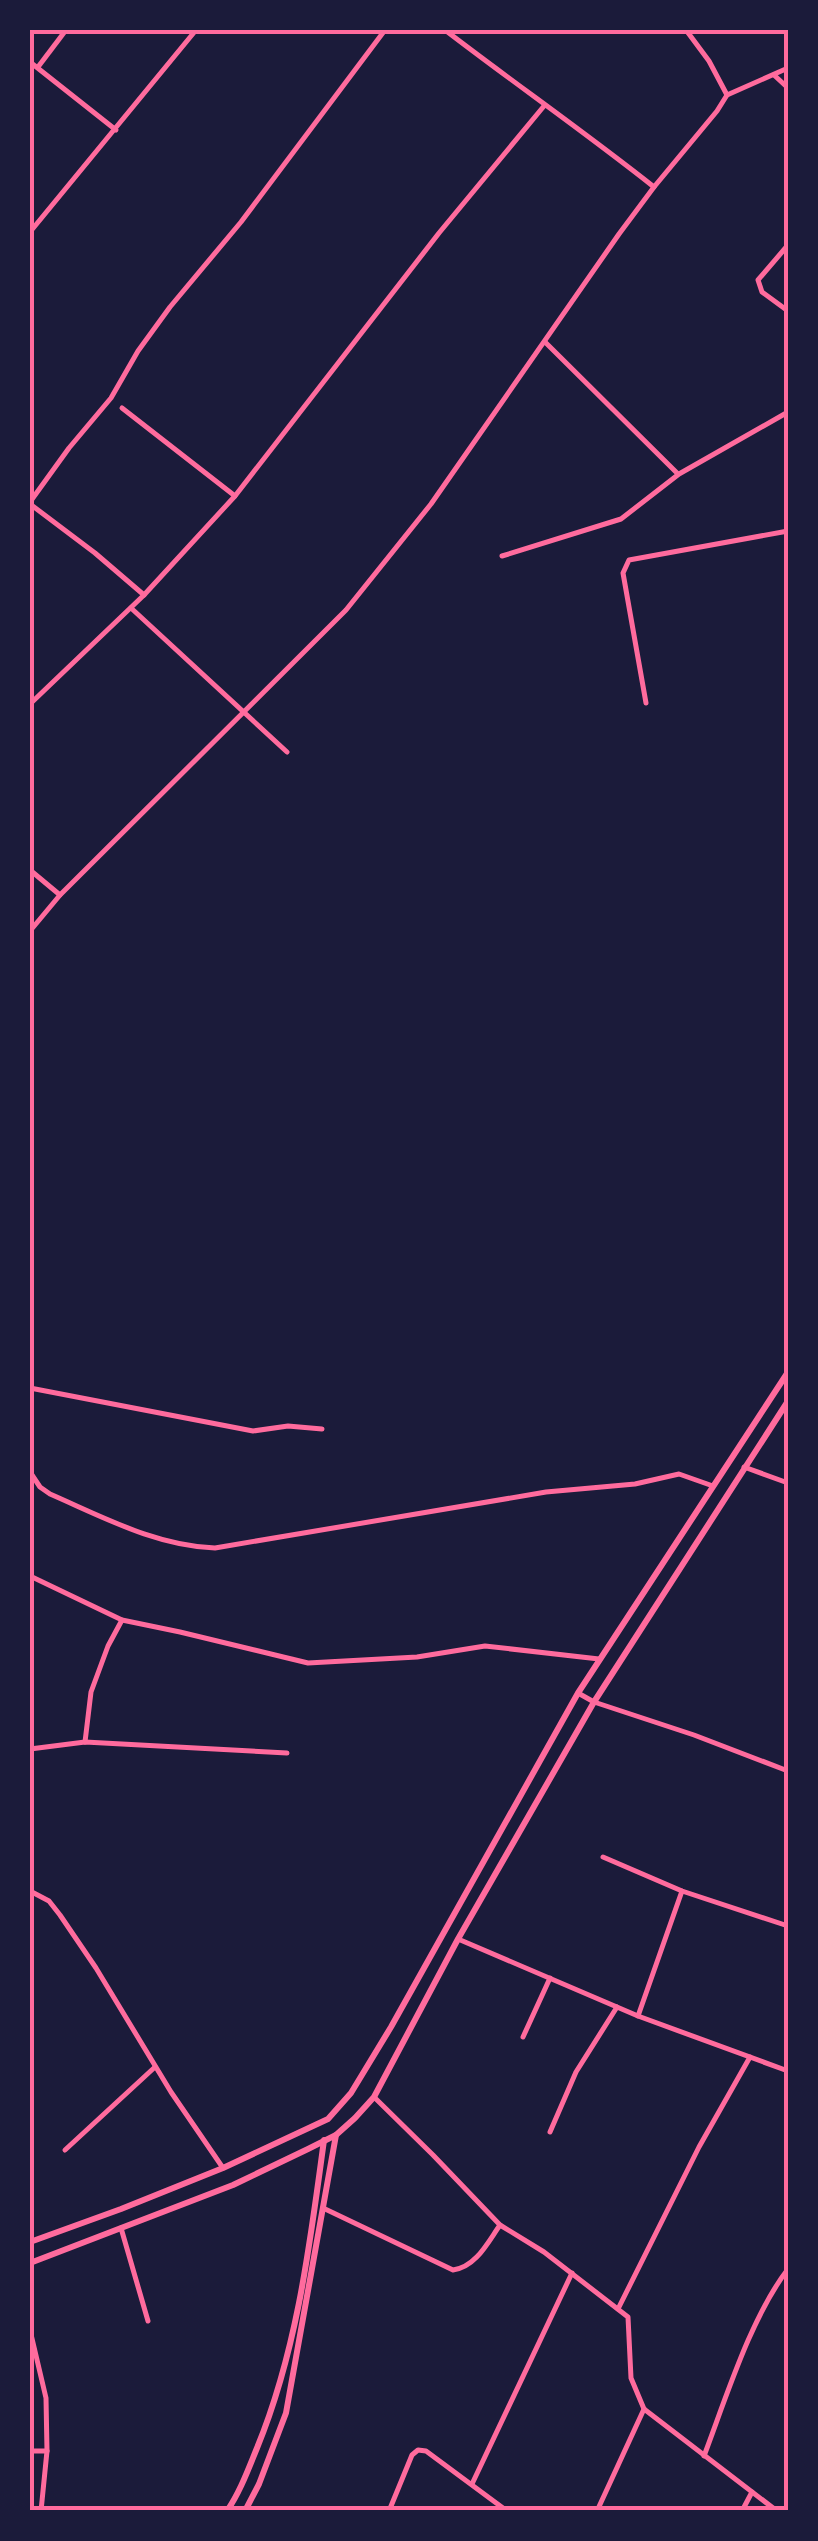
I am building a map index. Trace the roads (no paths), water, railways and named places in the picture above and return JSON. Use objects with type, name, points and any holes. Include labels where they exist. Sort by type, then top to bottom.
[{"type":"street","points":[[38,67],[66,30]]},
{"type":"street","points":[[30,232],[196,30]]},
{"type":"street","points":[[144,596],[30,503],[110,398],[170,307],[240,222],[384,30]]},
{"type":"street","points":[[445,30],[654,187]]},
{"type":"street","points":[[686,30],[710,61],[727,94]]},
{"type":"street","points":[[30,62],[116,130]]},
{"type":"street","points":[[30,931],[60,895],[346,610],[382,568],[432,504],[654,187],[727,94],[788,68]]},
{"type":"street","points":[[774,75],[788,88]]},
{"type":"street","points":[[30,704],[144,596],[236,496],[416,262],[544,106]]},
{"type":"street","points":[[788,244],[758,285],[788,311]]},
{"type":"street","points":[[546,342],[679,474]]},
{"type":"street","points":[[122,408],[236,496]]},
{"type":"street","points":[[502,556],[622,519],[679,474],[788,412]]},
{"type":"street","points":[[646,702],[622,573],[628,560],[788,531]]},
{"type":"street","points":[[131,608],[287,752]]},
{"type":"street","points":[[30,870],[60,895]]},
{"type":"street","points":[[30,2242],[223,2168],[328,2119],[351,2093],[578,1694],[788,1372]]},
{"type":"street","points":[[30,1388],[253,1431],[288,1426],[322,1429]]},
{"type":"street","points":[[30,2263],[233,2185],[336,2134],[356,2118],[374,2097],[458,1939],[594,1702],[788,1401]]},
{"type":"street","points":[[744,1467],[788,1483]]},
{"type":"street","points":[[30,1472],[50,1494],[147,1536],[215,1548],[546,1492],[634,1484],[679,1474],[714,1486]]},
{"type":"street","points":[[30,1576],[122,1620],[308,1663],[416,1657],[485,1646],[599,1660]]},
{"type":"street","points":[[85,1742],[91,1692],[122,1620]]},
{"type":"street","points":[[578,1694],[788,1771]]},
{"type":"street","points":[[30,1750],[85,1742],[287,1753]]},
{"type":"street","points":[[603,1857],[682,1891],[788,1926]]},
{"type":"street","points":[[30,1890],[49,1901],[60,1915],[223,2168]]},
{"type":"street","points":[[638,2016],[682,1891]]},
{"type":"street","points":[[458,1939],[638,2016],[788,2071]]},
{"type":"street","points":[[523,2037],[550,1978]]},
{"type":"street","points":[[550,2132],[576,2072],[618,2007]]},
{"type":"street","points":[[618,2309],[699,2147],[750,2058]]},
{"type":"street","points":[[65,2150],[156,2066]]},
{"type":"street","points":[[374,2097],[500,2225],[572,2272],[630,2320],[628,2361],[644,2409],[777,2511]]},
{"type":"street","points":[[244,2511],[259,2484],[286,2413],[336,2134]]},
{"type":"street","points":[[227,2511],[273,2410],[287,2357],[324,2139]]},
{"type":"street","points":[[323,2208],[453,2270],[462,2269],[480,2255],[500,2225]]},
{"type":"street","points":[[121,2227],[148,2321]]},
{"type":"street","points":[[704,2456],[774,2287],[788,2269]]},
{"type":"street","points":[[472,2484],[572,2272]]},
{"type":"street","points":[[30,2330],[46,2398],[48,2451],[42,2511]]},
{"type":"street","points":[[597,2511],[644,2409]]},
{"type":"street","points":[[30,2450],[48,2451]]},
{"type":"street","points":[[388,2511],[412,2455],[418,2450],[426,2451],[507,2511]]},
{"type":"street","points":[[742,2511],[752,2492]]}]
